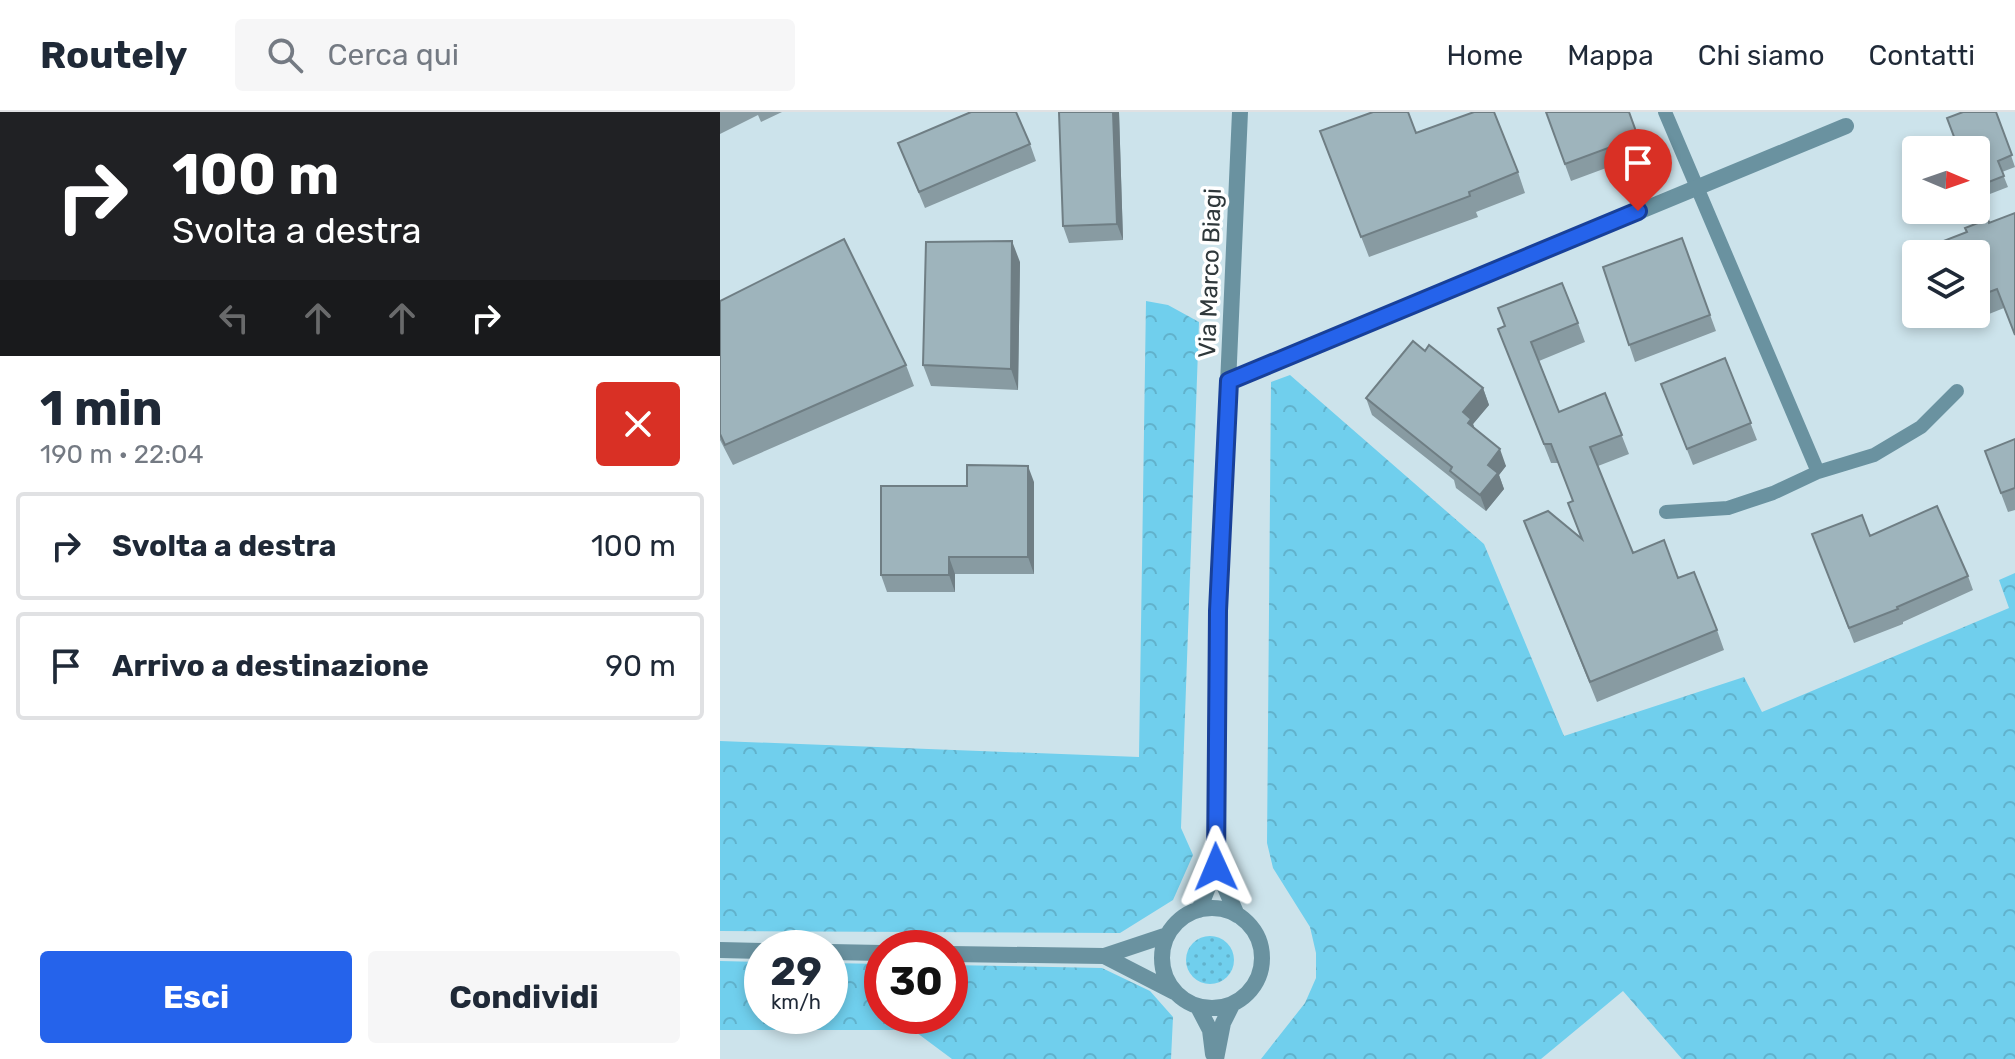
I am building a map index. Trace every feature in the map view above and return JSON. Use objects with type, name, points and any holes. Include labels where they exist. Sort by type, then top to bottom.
[{"type":"street","name":"Via Marco Biagi","points":[[1199,910],[1216,867],[1218,611],[1240,112]]},
{"type":"street","points":[[1229,381],[1846,126]]},
{"type":"street","name":"Via Marco Biagi","points":[[1216,867],[1237,915]]},
{"type":"street","points":[[1104,956],[1198,1007],[1215,1009],[1232,1005],[1255,984],[1261,969],[1262,953],[1258,938],[1249,925],[1237,915],[1212,908],[1199,910],[1176,923],[1162,949],[1166,980],[1175,993]]},
{"type":"street","points":[[968,954],[1104,956],[1167,935]]},
{"type":"street","points":[[720,950],[744,951]]},
{"type":"street","points":[[1215,1059],[1223,1023],[1232,1005]]},
{"type":"street","points":[[1198,1007],[1210,1030],[1215,1059]]},
{"type":"lane","points":[[1665,112],[1818,472]]},
{"type":"lane","points":[[1666,512],[1728,508],[1773,493],[1818,472],[1874,455],[1921,427],[1957,391]]},
{"type":"green space","points":[[1146,301],[1168,305],[1199,322],[1181,828],[1193,855],[1173,900],[1120,933],[720,931],[720,741],[1139,757]]},
{"type":"green space","points":[[1290,375],[1484,544],[1564,736],[1744,677],[1762,712],[2009,608],[1999,580],[2015,573],[2015,1059],[1682,1059],[1623,991],[1541,1059],[1261,1059],[1305,1003],[1316,978],[1316,953],[1310,927],[1273,868],[1267,843],[1271,382]]},
{"type":"green space","points":[[1210,936],[1227,943],[1234,960],[1227,977],[1210,984],[1193,977],[1186,960],[1193,943]]},
{"type":"green space","points":[[720,961],[744,962],[744,1030],[720,1030]]},
{"type":"green space","points":[[848,963],[864,964],[864,1030],[848,1030]]},
{"type":"green space","points":[[968,965],[1102,968],[1150,991],[1173,1017],[1171,1059],[952,1059],[918,1034],[968,1034]]},
{"type":"building","points":[[971,112],[1016,112],[1030,144],[919,192],[898,143]]},
{"type":"building","points":[[1059,112],[1113,112],[1117,224],[1063,226]]},
{"type":"building","points":[[1373,112],[1408,112],[1416,133],[1474,112],[1494,112],[1518,172],[1469,192],[1470,196],[1361,237],[1320,131]]},
{"type":"building","points":[[1546,112],[1629,112],[1638,137],[1565,164]]},
{"type":"building","points":[[1963,112],[1996,112],[2012,155],[1998,161],[2004,176],[1990,182],[1990,136],[1954,136],[1947,118]]},
{"type":"building","points":[[2015,213],[2015,335],[1997,289],[1990,292],[1990,240],[1946,240],[1967,232],[1965,228]]},
{"type":"building","points":[[1682,238],[1710,315],[1629,345],[1603,267]]},
{"type":"building","points":[[844,239],[906,365],[725,445],[720,434],[720,301]]},
{"type":"building","points":[[1012,241],[1011,369],[923,365],[926,242]]},
{"type":"building","points":[[1562,283],[1578,323],[1531,342],[1559,412],[1605,393],[1622,435],[1590,447],[1633,553],[1664,540],[1678,578],[1694,572],[1717,630],[1590,682],[1524,521],[1548,511],[1582,539],[1568,503],[1573,501],[1551,444],[1544,444],[1498,329],[1505,326],[1498,308]]},
{"type":"building","points":[[1413,341],[1425,351],[1429,345],[1483,388],[1463,412],[1471,419],[1468,423],[1500,449],[1488,465],[1498,473],[1480,495],[1450,471],[1452,467],[1366,398]]},
{"type":"building","points":[[1725,358],[1751,423],[1687,449],[1661,384]]},
{"type":"building","points":[[2015,439],[2015,488],[2001,493],[1985,451]]},
{"type":"building","points":[[967,465],[1028,466],[1028,557],[949,557],[949,575],[881,575],[881,486],[967,486]]},
{"type":"building","points":[[1937,506],[1968,576],[1849,628],[1812,534],[1862,515],[1870,536]]},
{"type":"route","points":[[1216,867],[1218,611],[1229,381],[1638,211]]}]
